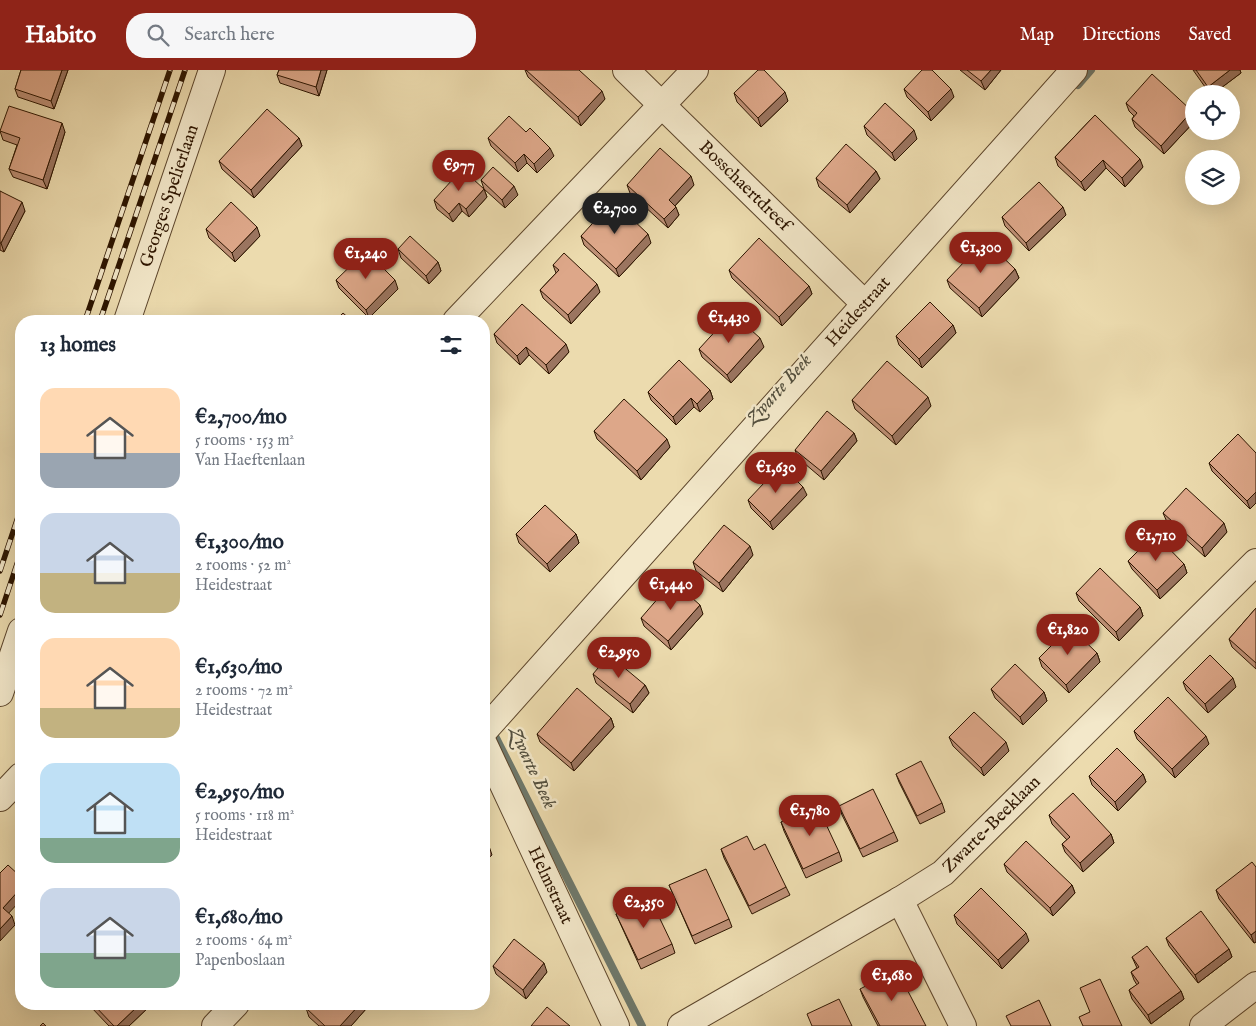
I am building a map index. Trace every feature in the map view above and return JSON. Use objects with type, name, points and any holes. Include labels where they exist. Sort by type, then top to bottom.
[{"type":"street","name":"Georges Spelierlaan","points":[[129,315],[212,70]]},
{"type":"street","name":"Bosschaertdreef","points":[[626,70],[864,303]]},
{"type":"street","points":[[462,315],[695,70]]},
{"type":"street","name":"Heidestraat","points":[[490,724],[864,303],[1074,70]]},
{"type":"street","name":"Zwarte-Beeklaan","points":[[681,1026],[900,900],[943,873],[1256,562]]},
{"type":"street","points":[[0,693],[15,649]]},
{"type":"street","name":"Helmstraat","points":[[490,757],[616,1026]]},
{"type":"street","points":[[0,798],[15,782]]},
{"type":"street","points":[[900,900],[963,1026]]},
{"type":"street","points":[[1203,1026],[1256,985]]},
{"type":"street","points":[[215,1026],[230,1010]]},
{"type":"building","points":[[21,70],[62,70],[51,101],[15,89]]},
{"type":"building","points":[[279,70],[321,70],[316,87],[277,75]]},
{"type":"building","points":[[526,70],[579,70],[602,91],[578,117]]},
{"type":"building","points":[[758,70],[764,70],[785,92],[758,118],[734,93]]},
{"type":"building","points":[[922,70],[932,70],[951,89],[928,112],[904,89]]},
{"type":"building","points":[[967,70],[991,70],[981,81]]},
{"type":"building","points":[[1196,70],[1230,70],[1211,85],[1207,85]]},
{"type":"building","points":[[1152,74],[1185,105],[1185,119],[1161,146],[1132,119],[1137,113],[1126,103]]},
{"type":"building","points":[[885,103],[914,130],[892,153],[864,126]]},
{"type":"building","points":[[9,106],[62,123],[43,180],[9,169],[20,138],[0,131]]},
{"type":"building","points":[[267,109],[299,138],[251,190],[219,161]]},
{"type":"building","points":[[1095,115],[1140,159],[1122,178],[1103,160],[1081,182],[1055,157]]},
{"type":"building","points":[[509,116],[526,132],[530,128],[550,148],[534,164],[524,154],[515,163],[488,138]]},
{"type":"building","points":[[846,144],[876,171],[847,205],[816,178]]},
{"type":"building","points":[[660,148],[691,176],[669,200],[676,207],[664,219],[627,185]]},
{"type":"building","points":[[493,167],[514,186],[502,200],[481,180]]},
{"type":"building","points":[[462,169],[484,189],[466,209],[459,203],[449,214],[434,200]]},
{"type":"building","points":[[1039,182],[1063,207],[1026,243],[1002,217]]},
{"type":"building","points":[[0,191],[22,202],[1,243],[0,243]]},
{"type":"building","points":[[613,201],[648,234],[616,269],[581,236]]},
{"type":"building","points":[[231,202],[257,227],[232,253],[206,229]]},
{"type":"building","points":[[410,236],[438,262],[426,276],[398,249]]},
{"type":"building","points":[[759,238],[809,286],[779,317],[729,270]]},
{"type":"building","points":[[985,240],[1015,269],[979,308],[947,280]]},
{"type":"building","points":[[366,251],[395,280],[366,310],[336,280]]},
{"type":"building","points":[[564,253],[597,284],[568,315],[540,290],[559,270],[553,265]]},
{"type":"building","points":[[930,302],[953,325],[919,359],[896,336]]},
{"type":"building","points":[[522,304],[566,344],[546,365],[526,347],[517,356],[494,334]]},
{"type":"building","points":[[732,313],[760,338],[727,375],[699,349]]},
{"type":"building","points":[[679,360],[710,390],[697,404],[691,398],[673,417],[648,392]]},
{"type":"building","points":[[887,361],[928,397],[892,436],[852,400]]},
{"type":"building","points":[[624,399],[667,439],[637,471],[594,431]]},
{"type":"building","points":[[827,411],[854,433],[821,471],[795,450]]},
{"type":"building","points":[[1238,434],[1256,453],[1256,492],[1247,501],[1209,463]]},
{"type":"building","points":[[781,465],[803,487],[770,522],[748,500]]},
{"type":"building","points":[[1186,488],[1224,523],[1202,548],[1163,513]]},
{"type":"building","points":[[545,505],[576,534],[547,564],[516,534]]},
{"type":"building","points":[[724,525],[750,546],[719,583],[693,562]]},
{"type":"building","points":[[1155,534],[1184,564],[1157,590],[1128,561]]},
{"type":"building","points":[[1100,568],[1140,607],[1116,632],[1076,593]]},
{"type":"building","points":[[673,581],[700,605],[668,641],[641,618]]},
{"type":"building","points":[[1256,608],[1256,663],[1229,639]]},
{"type":"building","points":[[1070,627],[1097,653],[1066,685],[1039,658]]},
{"type":"building","points":[[609,655],[645,685],[630,704],[593,674]]},
{"type":"building","points":[[1210,655],[1233,678],[1205,704],[1183,682]]},
{"type":"building","points":[[1015,664],[1044,692],[1020,717],[991,689]]},
{"type":"building","points":[[577,688],[611,718],[571,763],[537,734]]},
{"type":"building","points":[[1168,697],[1206,736],[1172,769],[1134,731]]},
{"type":"building","points":[[974,712],[1006,742],[981,768],[949,737]]},
{"type":"building","points":[[1117,748],[1143,774],[1115,802],[1089,776]]},
{"type":"building","points":[[921,761],[942,803],[917,816],[896,774]]},
{"type":"building","points":[[873,789],[894,832],[860,849],[839,806]]},
{"type":"building","points":[[1073,793],[1111,834],[1080,863],[1062,844],[1070,837],[1049,815]]},
{"type":"building","points":[[817,805],[839,852],[803,869],[781,822]]},
{"type":"building","points":[[747,836],[754,850],[765,844],[786,887],[749,906],[721,849]]},
{"type":"building","points":[[1026,841],[1072,885],[1050,908],[1004,864]]},
{"type":"building","points":[[1252,862],[1256,867],[1256,931],[1251,935],[1216,890]]},
{"type":"building","points":[[8,865],[15,871],[15,895],[3,908],[12,916],[0,929],[0,873]]},
{"type":"building","points":[[706,869],[729,919],[692,936],[669,885]]},
{"type":"building","points":[[981,888],[1026,933],[998,960],[954,915]]},
{"type":"building","points":[[650,898],[672,944],[638,960],[616,914]]},
{"type":"building","points":[[1201,911],[1229,949],[1195,975],[1166,938]]},
{"type":"building","points":[[514,939],[544,963],[523,990],[493,966]]},
{"type":"building","points":[[1147,946],[1181,991],[1148,1015],[1129,990],[1139,983],[1131,972],[1139,967],[1132,957]]},
{"type":"building","points":[[897,970],[926,1026],[880,1026],[860,989]]},
{"type":"building","points":[[1100,979],[1122,1026],[1083,1026],[1079,1017],[1090,1012],[1080,988]]},
{"type":"building","points":[[839,999],[852,1026],[812,1026],[807,1014]]},
{"type":"building","points":[[1039,1000],[1051,1026],[1011,1026],[1006,1016]]},
{"type":"building","points":[[547,1007],[570,1026],[531,1026]]},
{"type":"building","points":[[99,1010],[134,1010],[117,1026],[114,1026]]},
{"type":"building","points":[[308,1010],[355,1010],[340,1026],[325,1026]]},
{"type":"waterway","name":"Zwarte Beek","points":[[1078,85],[1091,70]]},
{"type":"waterway","name":"Zwarte Beek","points":[[494,729],[492,730],[642,1026]]},
{"type":"railway","points":[[87,315],[170,70]]},
{"type":"railway","points":[[102,315],[185,70]]},
{"type":"railway","points":[[0,571],[15,526]]},
{"type":"railway","points":[[0,615],[15,570]]}]
